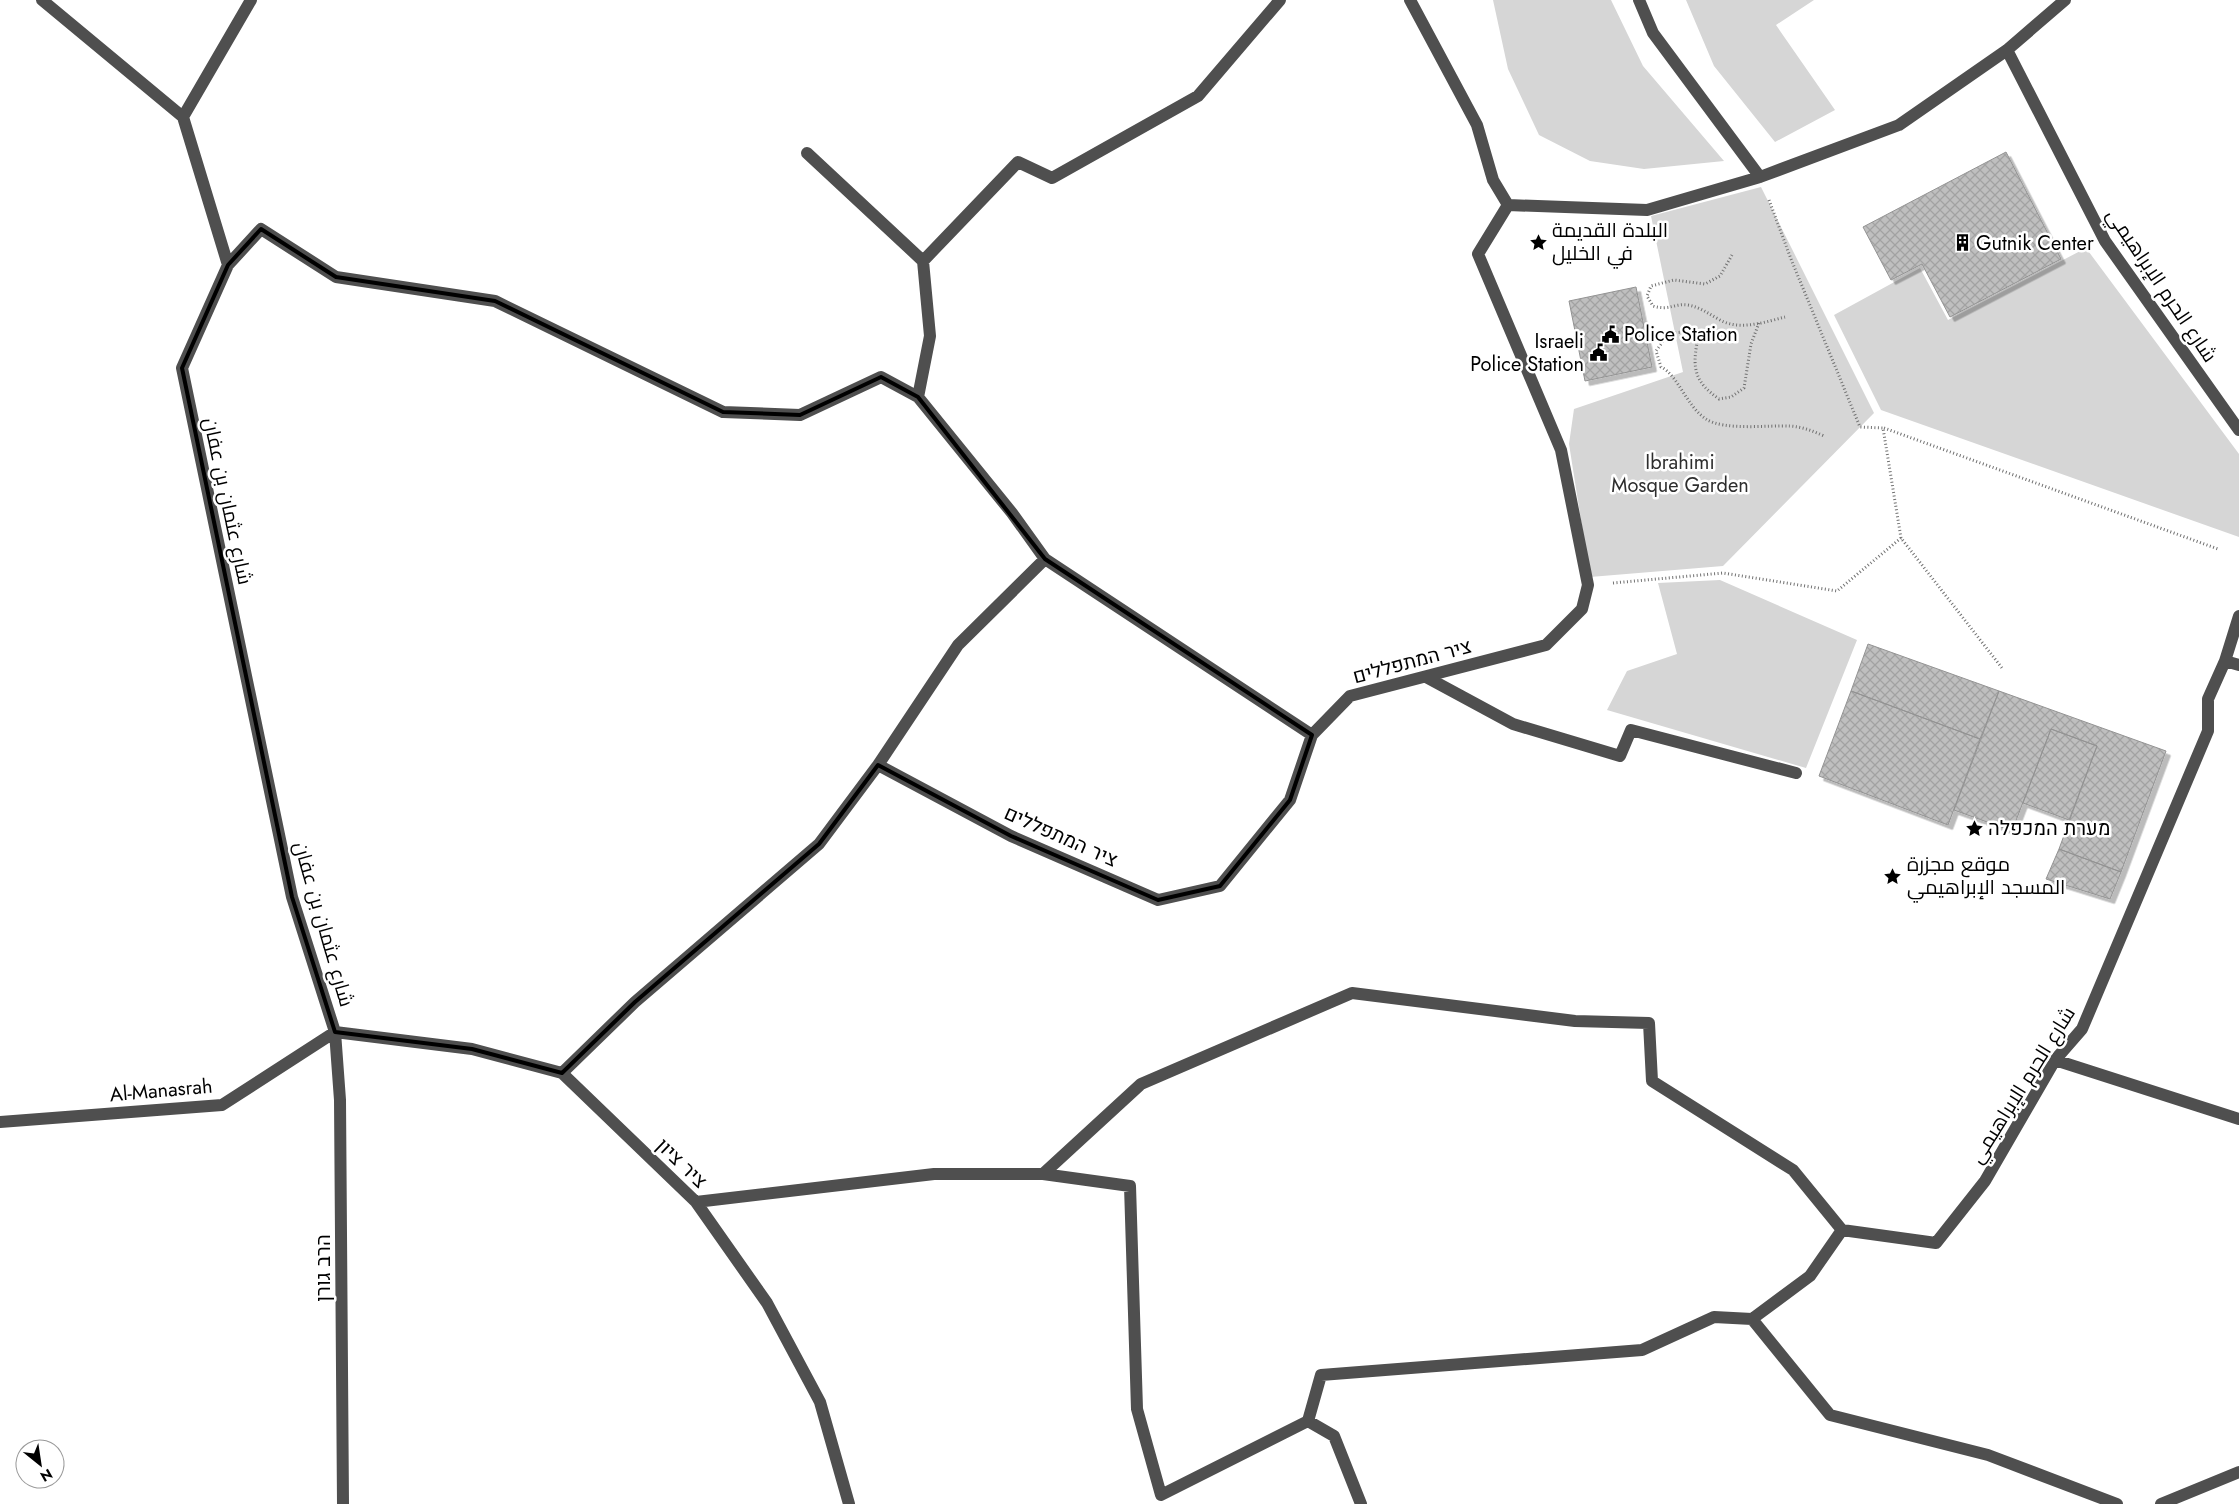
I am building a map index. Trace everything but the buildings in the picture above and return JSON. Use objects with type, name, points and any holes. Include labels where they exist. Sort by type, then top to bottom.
[{"type":"street","points":[[42,0],[183,117],[228,265]]},
{"type":"street","points":[[183,117],[251,0]]},
{"type":"street","points":[[923,261],[1018,162],[1052,178],[1113,142],[1198,96],[1280,0]]},
{"type":"street","points":[[1410,0],[1477,126],[1493,180],[1508,205],[1647,210],[1760,177],[1899,125],[2007,50],[2065,0]]},
{"type":"street","points":[[1640,0],[1653,33],[1760,177]]},
{"type":"street","name":"شارع الحرم الإبراهيمي","points":[[2007,50],[2105,241],[2239,430]]},
{"type":"street","points":[[807,153],[923,261],[930,336],[918,397],[1012,513],[1044,558],[1312,735]]},
{"type":"street","name":"ציר המתפללים","points":[[878,765],[1011,836],[1158,900],[1220,886],[1290,800],[1312,735],[1350,696],[1546,645],[1582,609],[1588,585],[1561,450],[1478,254],[1508,205]]},
{"type":"street","name":"شارع عثمان بن عفان","points":[[335,1032],[292,897],[182,368],[228,265],[261,230],[336,277],[495,301],[723,412],[800,415],[881,377],[918,397]]},
{"type":"street","points":[[562,1073],[635,1002],[819,844],[878,765],[958,644],[1044,558]]},
{"type":"street","name":"شارع الحرم الإبراهيمي","points":[[1842,1230],[1936,1243],[1985,1181],[2054,1060],[2082,1029],[2208,731],[2208,699],[2225,661],[2239,616]]},
{"type":"street","points":[[2225,661],[2239,665]]},
{"type":"street","points":[[1426,677],[1513,724],[1620,756],[1631,730],[1796,773]]},
{"type":"street","points":[[696,1202],[934,1174],[1043,1174],[1130,1186],[1137,1409],[1160,1495],[1308,1421],[1321,1376],[1642,1350],[1714,1317],[1752,1319],[1810,1276],[1842,1230],[1793,1170],[1652,1081],[1649,1023],[1575,1021],[1352,993],[1141,1084],[1043,1174]]},
{"type":"street","name":"ציר ציון","points":[[335,1032],[472,1049],[562,1073],[696,1202],[767,1303],[820,1402],[849,1504]]},
{"type":"street","name":"Al-Manasrah","points":[[0,1122],[222,1104],[335,1032]]},
{"type":"street","name":"הרב גורן","points":[[335,1032],[340,1100],[343,1504]]},
{"type":"street","points":[[2054,1060],[2239,1119]]},
{"type":"street","points":[[1752,1319],[1830,1415],[1988,1455],[2117,1504]]},
{"type":"street","points":[[1308,1421],[1334,1436],[1361,1504]]},
{"type":"street","points":[[2161,1504],[2239,1472]]},
{"type":"path","points":[[1760,177],[1790,259],[1860,427],[1883,428],[2218,549]]},
{"type":"path","points":[[1732,255],[1720,276],[1705,284],[1674,280],[1651,286],[1648,296],[1653,306],[1664,310],[1686,305],[1706,311],[1722,321],[1745,326],[1786,316]]},
{"type":"path","points":[[1759,323],[1751,344],[1744,388],[1731,397],[1719,399],[1705,389],[1698,376],[1694,359],[1697,343],[1686,332],[1669,334],[1656,351],[1661,366],[1668,371],[1690,403],[1706,420],[1728,425],[1759,428],[1791,426],[1809,429],[1824,436]]},
{"type":"path","points":[[1883,428],[1901,538],[2002,668]]},
{"type":"path","points":[[1588,585],[1723,573],[1837,592],[1901,538]]},
{"type":"highlighted area","points":[[261,229],[336,277],[495,301],[723,412],[800,415],[881,377],[918,397],[1045,559],[1312,735],[1290,800],[1220,886],[1158,900],[1011,836],[878,765],[819,844],[635,1002],[562,1073],[472,1049],[335,1032],[292,897],[182,368],[228,265]]},
{"type":"green space","points":[[1493,0],[1611,0],[1643,66],[1724,161],[1644,169],[1590,161],[1539,135],[1508,69]]},
{"type":"green space","points":[[1686,0],[1814,0],[1776,25],[1835,110],[1775,142],[1714,66]]},
{"type":"green space","name":"Ibrahimi Mosque Garden","points":[[1761,187],[1874,413],[1723,566],[1590,577],[1569,444],[1574,409],[1683,372],[1651,216]]},
{"type":"green space","points":[[2086,248],[2239,454],[2239,537],[1881,410],[1834,315],[1920,268],[1948,320]]},
{"type":"green space","points":[[1720,580],[1857,640],[1806,768],[1607,710],[1627,671],[1677,654],[1658,583]]},
{"type":"place","name":"البلدة القديمة في الخليل","points":[[1538,242]]},
{"type":"place","name":"Gutnik Center","points":[[1962,243]]},
{"type":"place","name":"Police Station","points":[[1610,334]]},
{"type":"place","name":"Israeli Police Station","points":[[1598,352]]},
{"type":"place","name":"מערת המכפלה","points":[[1974,828]]},
{"type":"place","name":"موقع مجزرة المسجد الإبراهيمي","points":[[1893,876]]}]
